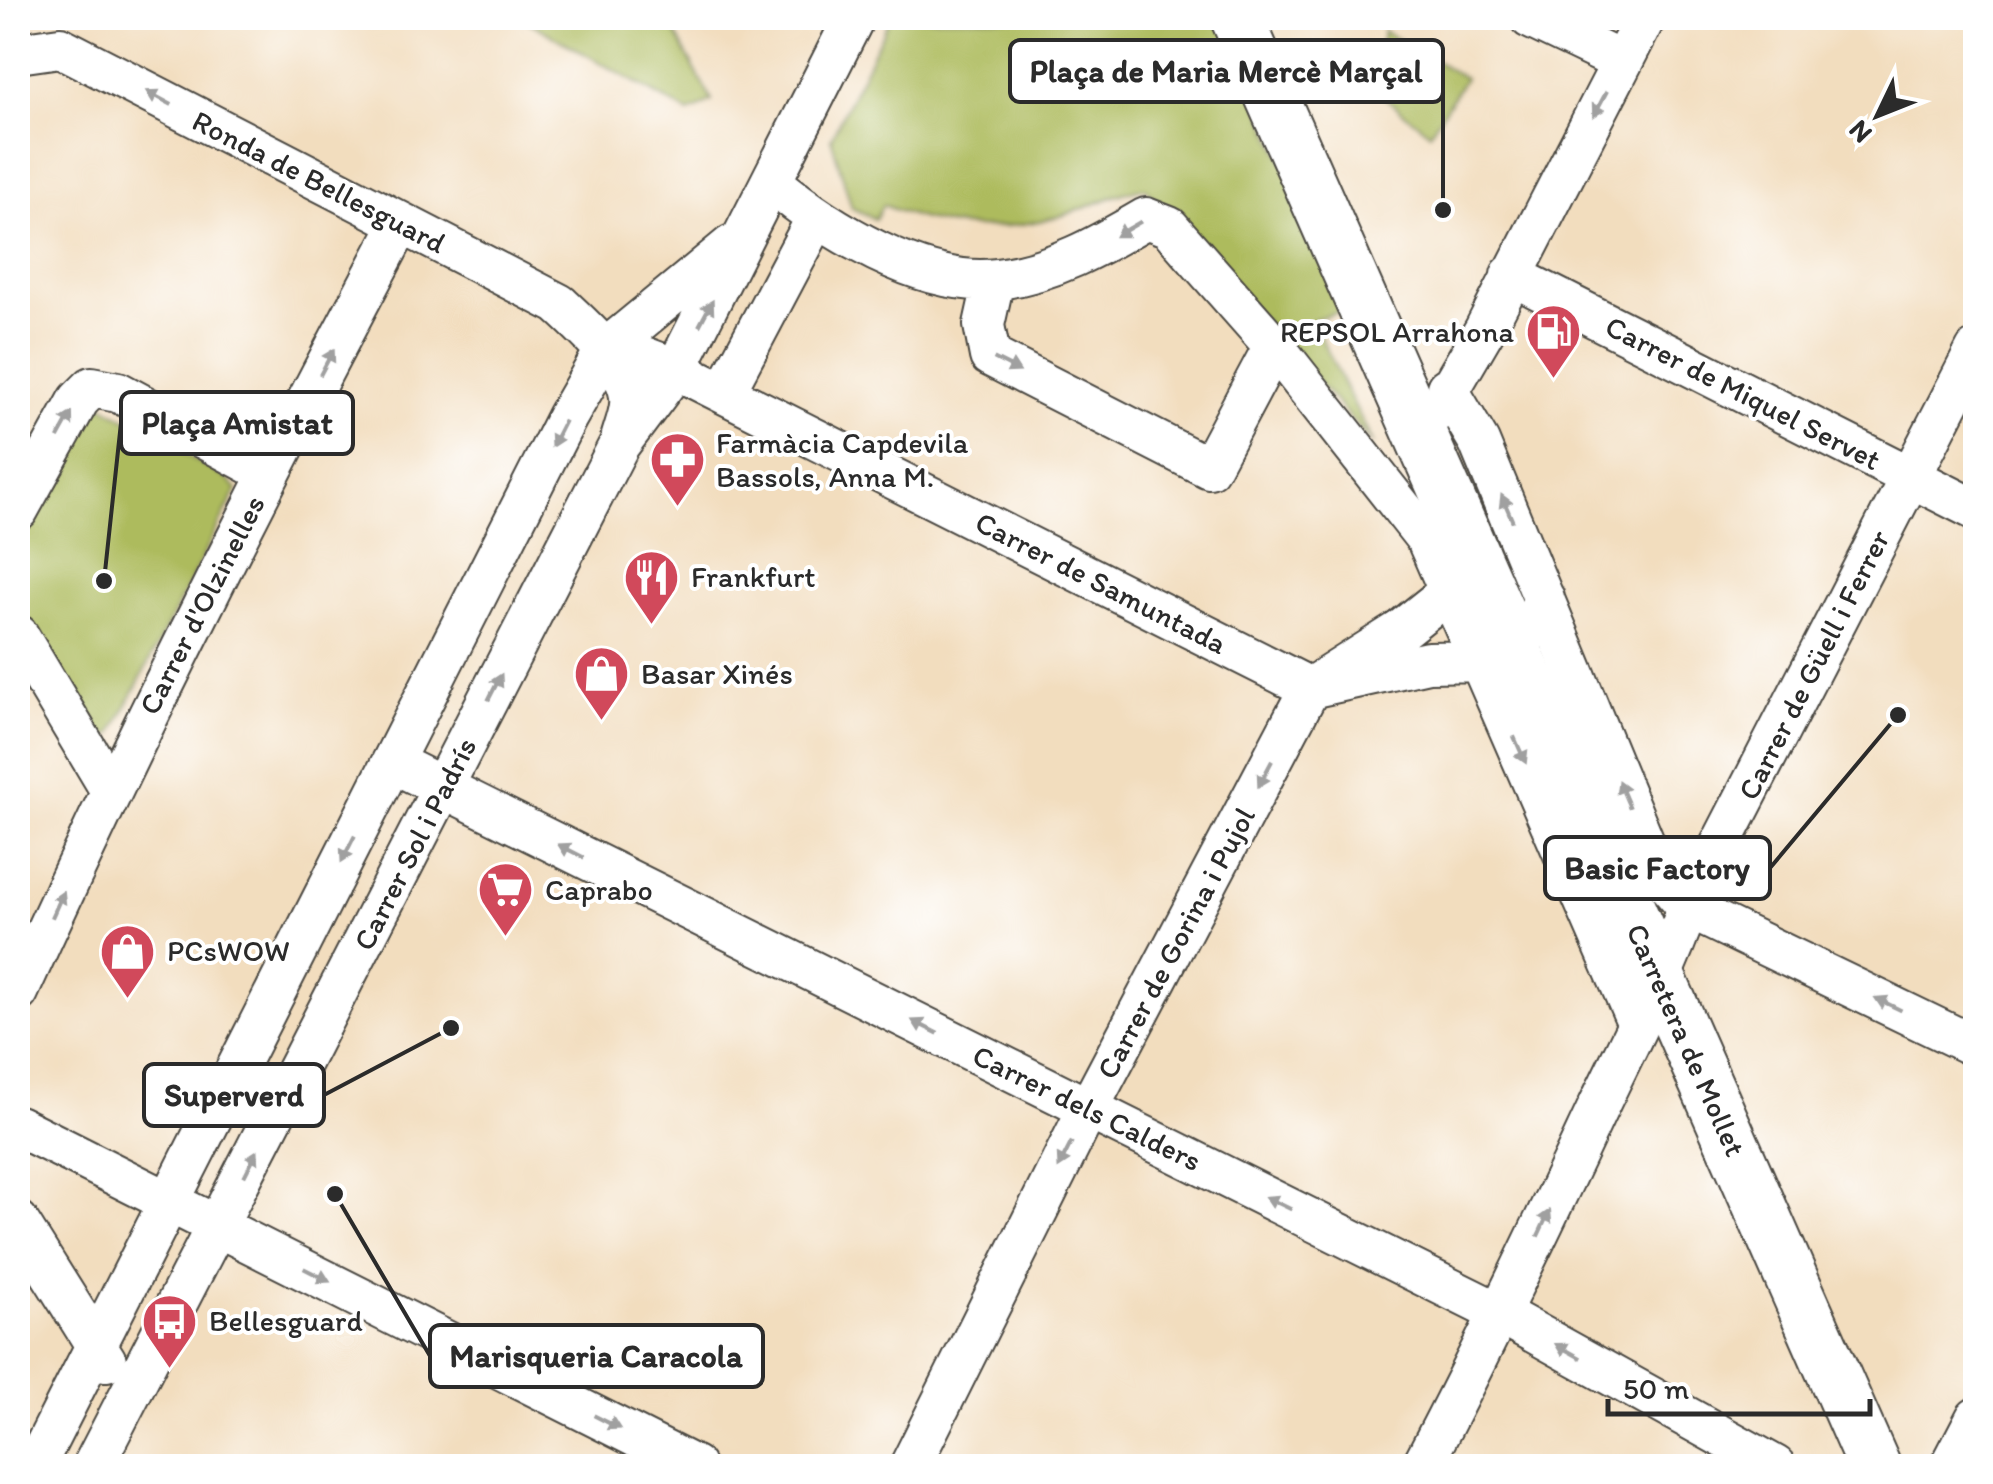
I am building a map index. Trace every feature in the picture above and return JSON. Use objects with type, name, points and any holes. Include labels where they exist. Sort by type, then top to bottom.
[{"type":"main road","name":"Carretera de Mollet","points":[[1237,18],[1393,368],[1499,655],[1650,1004],[1874,1466]]},
{"type":"street","name":"Carrer Sol i Padrís","points":[[93,1466],[619,445],[676,369],[854,18]]},
{"type":"street","points":[[1530,18],[1622,62]]},
{"type":"street","points":[[1408,511],[1420,490],[1426,449],[1448,388],[1465,365],[1645,18]]},
{"type":"street","name":"Ronda de Bellesguard","points":[[18,52],[60,47],[560,304],[606,349]]},
{"type":"street","points":[[773,183],[816,220],[912,266],[994,280],[984,325],[990,356],[1209,468],[1274,346]]},
{"type":"street","name":"Carretera de Mollet","points":[[994,280],[1086,253],[1146,218],[1158,220],[1274,346],[1408,511],[1428,540],[1450,591],[1499,655]]},
{"type":"street","points":[[724,393],[816,220]]},
{"type":"street","name":"Carrer d'Olzinelles","points":[[18,992],[110,790],[268,473],[400,225]]},
{"type":"street","points":[[619,445],[631,401],[606,349],[638,327],[750,229]]},
{"type":"street","name":"Carrer de Miquel Servet","points":[[1510,276],[1976,510]]},
{"type":"street","name":"Carrer Sol i Padrís","points":[[34,1466],[93,1343],[566,417],[606,349]]},
{"type":"street","name":"Carrer de Samuntada","points":[[606,349],[628,352],[676,369],[1310,688]]},
{"type":"street","name":"Carrer de Güell i Ferrer","points":[[1422,1466],[1502,1314],[1650,1004],[1688,908],[1976,350]]},
{"type":"street","points":[[1393,368],[1448,388]]},
{"type":"street","points":[[18,510],[79,400],[92,387],[118,392],[268,473]]},
{"type":"street","name":"Carretera de Mollet","points":[[1448,388],[1479,442],[1656,870],[1688,908]]},
{"type":"street","points":[[1310,688],[1400,631],[1450,591]]},
{"type":"street","points":[[1310,688],[1428,662],[1499,655],[1534,624],[1544,598]]},
{"type":"street","points":[[18,635],[110,790]]},
{"type":"street","name":"Carrer de Gorina i Pujol","points":[[910,1466],[1088,1109],[1310,688]]},
{"type":"street","name":"Carrer dels Calders","points":[[392,762],[1502,1314],[1775,1466]]},
{"type":"street","points":[[1688,908],[1976,1047]]},
{"type":"street","points":[[18,1126],[694,1466]]},
{"type":"street","points":[[18,1221],[112,1370],[71,1466]]},
{"type":"street","points":[[1952,1466],[1976,1418]]},
{"type":"green space","points":[[522,18],[667,18],[712,101],[689,113]]},
{"type":"green space","points":[[890,18],[1221,18],[1348,309],[1312,320],[1374,445],[1145,188],[1057,217],[1011,226],[948,224],[883,205],[875,219],[852,208],[831,138]]},
{"type":"green space","points":[[1383,31],[1465,78],[1430,133],[1375,90]]},
{"type":"green space","points":[[96,401],[227,479],[237,490],[112,734],[93,740],[18,615],[18,546]]},
{"type":"place","name":"Plaça de Maria Mercè Marçal","points":[[1443,210]]},
{"type":"place","name":"REPSOL Arrahona","points":[[1553,381]]},
{"type":"place","name":"Farmàcia Capdevila Bassols, Anna M.","points":[[677,509]]},
{"type":"place","name":"Plaça Amistat","points":[[104,581]]},
{"type":"place","name":"Frankfurt","points":[[652,626]]},
{"type":"place","name":"Basic Factory","points":[[1898,715]]},
{"type":"place","name":"Basar Xinés","points":[[602,723]]},
{"type":"place","name":"Caprabo","points":[[506,939]]},
{"type":"place","name":"PCsWOW","points":[[128,1000]]},
{"type":"place","name":"Superverd","points":[[451,1028]]},
{"type":"place","name":"Marisqueria Caracola","points":[[335,1194]]},
{"type":"place","name":"Bellesguard","points":[[170,1370]]}]
